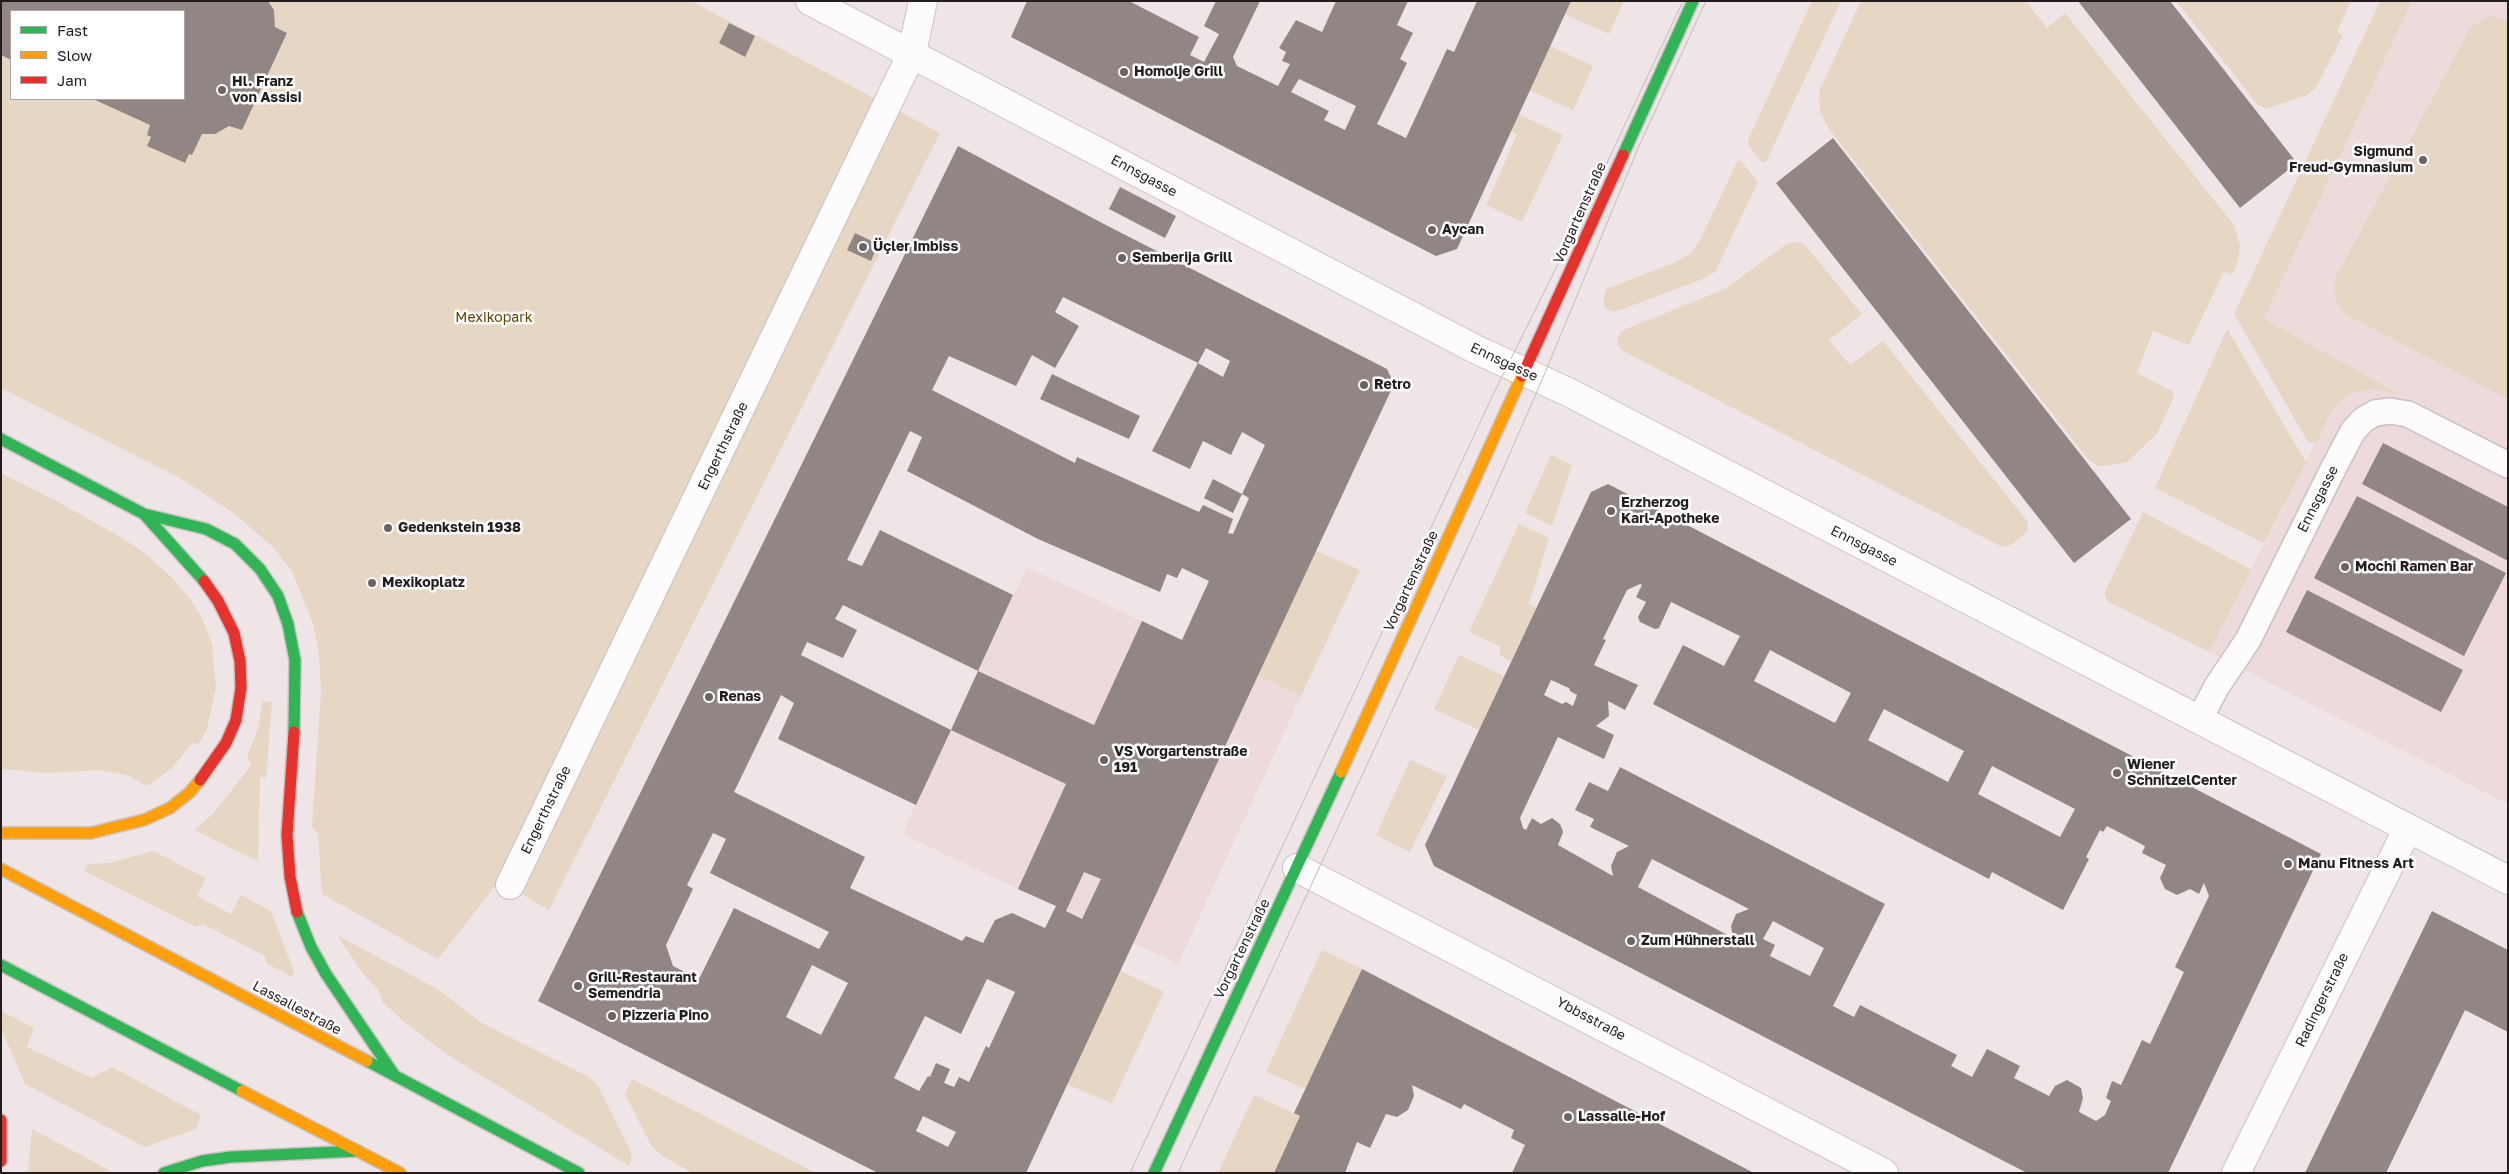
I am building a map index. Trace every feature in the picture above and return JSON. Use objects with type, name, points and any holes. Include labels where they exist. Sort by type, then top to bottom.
[{"type":"main road","name":"Vorgartenstraße","points":[[1154,1173],[1297,868],[1693,1]]},
{"type":"main road","points":[[1,439],[144,514],[206,529],[235,544],[260,569],[278,596],[288,624],[295,660],[296,705],[288,835],[290,878],[298,915],[311,947],[326,974],[395,1076]]},
{"type":"main road","points":[[1,834],[91,833],[144,820],[170,808],[189,793],[209,770],[226,743],[236,720],[242,688],[240,661],[234,633],[218,601],[202,578],[144,514]]},
{"type":"main road","name":"Lassallestraße","points":[[1,869],[579,1173]]},
{"type":"main road","points":[[1,965],[400,1173]]},
{"type":"main road","points":[[1,1121],[1,1161]]},
{"type":"main road","points":[[169,1171],[202,1161],[231,1157],[359,1151]]},
{"type":"street","name":"Ennsgasse","points":[[810,1],[1449,335],[1570,393],[2508,880]]},
{"type":"street","name":"Engerthstraße","points":[[510,886],[912,53],[923,1]]},
{"type":"street","name":"Radingerstraße","points":[[2236,1173],[2408,828]]},
{"type":"street","name":"Ybbsstraße","points":[[1297,868],[1884,1173]]},
{"type":"lane","name":"Ennsgasse","points":[[2199,720],[2217,686],[2248,640],[2333,469],[2353,431],[2363,420],[2375,413],[2390,411],[2408,414],[2508,465]]},
{"type":"shaded area","points":[[2412,1],[2508,1],[2508,804],[2209,652],[2330,414],[2342,399],[2355,392],[2373,389],[2398,393],[2264,319]]},
{"type":"shaded area","name":"VS Vorgartenstraße 191","points":[[1027,567],[1301,696],[1178,964],[902,834]]},
{"type":"green space","name":"Mexikopark","points":[[268,1],[691,1],[940,133],[549,910],[499,881],[438,959],[322,894],[318,834],[312,826],[321,691],[319,654],[313,623],[292,571],[272,546],[232,512],[180,478],[1,388],[1,55],[10,60],[10,100],[95,100],[150,125],[147,135],[151,137],[147,146],[184,163],[189,154],[192,155],[202,134],[215,134],[229,126],[242,129],[287,34],[275,27],[274,10]]},
{"type":"green space","points":[[1571,1],[1624,1],[1609,34],[1564,14]]},
{"type":"green space","points":[[1812,1],[1841,1],[1766,162],[1761,162],[1748,144],[1748,140]]},
{"type":"green space","points":[[1861,1],[2026,1],[2047,28],[2065,13],[2234,225],[2240,246],[2238,261],[2232,275],[2224,272],[2189,345],[2153,331],[2137,373],[2172,391],[2174,397],[2157,434],[2127,462],[2098,466],[2088,459],[1829,129],[1820,112],[1820,89]]},
{"type":"green space","points":[[2176,1],[2351,1],[2337,32],[2343,35],[2316,88],[2307,95],[2266,109],[2258,105]]},
{"type":"green space","points":[[2380,1],[2412,1],[2264,319],[2400,394],[2373,389],[2355,392],[2342,399],[2330,414],[2317,441],[2312,443],[2308,442],[2234,314]]},
{"type":"green space","points":[[2491,16],[2508,20],[2508,399],[2347,315],[2339,307],[2335,298],[2334,287],[2336,277],[2470,29]]},
{"type":"green space","points":[[1550,46],[1593,66],[1573,110],[1529,90]]},
{"type":"green space","points":[[1518,114],[1563,135],[1522,222],[1486,205],[1517,134],[1511,131]]},
{"type":"green space","points":[[1740,160],[1758,182],[1715,272],[1700,280],[1620,310],[1614,312],[1607,309],[1603,303],[1606,289],[1674,263],[1691,253],[1700,240],[1737,162]]},
{"type":"green space","points":[[1799,242],[1805,245],[1862,314],[1829,340],[1850,365],[1883,341],[2028,522],[2027,532],[2009,546],[2002,547],[1621,350],[1618,345],[1617,340],[1621,331],[1725,289],[1788,243]]},
{"type":"green space","points":[[2227,329],[2306,462],[2264,543],[2155,488]]},
{"type":"green space","points":[[1551,455],[1572,465],[1552,526],[1525,513]]},
{"type":"green space","points":[[1,473],[62,504],[124,539],[146,554],[188,596],[202,618],[212,644],[216,688],[207,729],[198,745],[193,742],[172,768],[147,786],[127,775],[98,770],[47,773],[1,769]]},
{"type":"green space","points":[[2143,512],[2250,569],[2209,652],[2109,602],[2105,597],[2105,592]]},
{"type":"green space","points":[[1519,524],[1549,538],[1529,604],[1537,608],[1511,661],[1499,655],[1501,647],[1469,632]]},
{"type":"green space","points":[[1316,551],[1360,570],[1301,696],[1257,675]]},
{"type":"green space","points":[[1459,655],[1504,676],[1479,730],[1434,709]]},
{"type":"green space","points":[[262,701],[272,702],[266,778],[260,777],[258,861],[194,830],[214,813],[251,765],[247,757],[259,726]]},
{"type":"green space","points":[[1410,760],[1447,776],[1410,852],[1376,835]]},
{"type":"green space","points":[[153,851],[206,878],[197,896],[231,914],[241,895],[271,911],[294,972],[292,977],[266,963],[265,956],[203,924],[196,927],[84,871],[88,864],[110,863]]},
{"type":"green space","points":[[337,935],[439,990],[480,1022],[589,1077],[597,1084],[632,1154],[629,1166],[448,1055],[403,1021],[382,1001],[379,991],[364,975]]},
{"type":"green space","points":[[1322,950],[1362,969],[1306,1089],[1266,1072]]},
{"type":"green space","points":[[1119,970],[1164,992],[1112,1103],[1066,1084]]},
{"type":"green space","points":[[1,1011],[34,1028],[27,1047],[91,1078],[112,1067],[201,1115],[196,1129],[145,1147],[25,1084],[1,1028]]},
{"type":"green space","points":[[632,1079],[816,1173],[693,1173],[664,1157],[652,1147],[625,1094]]},
{"type":"green space","points":[[1254,1095],[1300,1116],[1274,1173],[1218,1173]]},
{"type":"green space","points":[[32,1129],[109,1170],[106,1173],[28,1173]]},
{"type":"building","name":"Hl. Franz von Assisi","points":[[1,1],[268,1],[274,10],[275,27],[287,33],[242,130],[229,126],[215,134],[202,134],[192,155],[189,154],[185,163],[147,146],[151,137],[147,135],[150,125],[95,100],[185,100],[185,10],[10,10],[10,60],[1,55]]},
{"type":"building","points":[[1027,1],[1129,1],[1199,37],[1190,55],[1204,62],[1219,34],[1204,26],[1216,1],[1260,1],[1233,57],[1237,66],[1278,86],[1290,64],[1282,61],[1286,52],[1279,48],[1296,20],[1322,32],[1336,1],[1408,1],[1397,25],[1413,33],[1400,59],[1407,63],[1377,124],[1406,138],[1447,49],[1454,52],[1477,1],[1571,1],[1457,249],[1436,256],[1011,37]],"holes":[[[1299,79],[1356,106],[1345,130],[1324,120],[1329,111],[1291,92]]]},
{"type":"building","points":[[2078,1],[2170,1],[2297,163],[2240,208]]},
{"type":"building","points":[[729,23],[755,36],[745,57],[719,43]]},
{"type":"building","points":[[1833,138],[2131,519],[2074,563],[1776,183]]},
{"type":"building","points":[[958,146],[1102,223],[1387,369],[1394,384],[1026,1173],[878,1173],[538,1001]],"holes":[[[1063,297],[1198,363],[1152,451],[1190,469],[1203,441],[1231,455],[1242,432],[1265,445],[1242,494],[1249,498],[1233,534],[1228,533],[1233,519],[1203,505],[1199,512],[1077,457],[1075,463],[932,390],[949,356],[1016,386],[1032,355],[1055,368],[1079,326],[1055,312]],[[1206,348],[1230,361],[1223,377],[1198,363]],[[910,431],[922,437],[907,471],[1038,539],[1160,592],[1167,574],[1177,578],[1182,568],[1209,581],[1182,640],[1142,621],[1094,725],[978,671],[1013,595],[880,530],[862,566],[847,560]],[[843,605],[978,671],[951,730],[801,655],[807,642],[843,658],[857,630],[835,619]],[[781,695],[794,703],[778,739],[916,805],[951,730],[1066,784],[1018,889],[1056,906],[1045,928],[1012,913],[995,920],[983,943],[966,936],[962,941],[850,888],[865,857],[734,792]],[[713,833],[726,839],[710,873],[829,932],[819,949],[734,908],[699,979],[673,966],[666,945],[693,889],[687,885]],[[1084,872],[1101,879],[1082,919],[1066,911]],[[812,965],[848,983],[821,1035],[786,1017]],[[987,979],[1015,992],[989,1048],[986,1046],[969,1082],[959,1077],[954,1087],[944,1083],[950,1069],[936,1063],[930,1077],[928,1076],[919,1091],[894,1078],[925,1016],[961,1034]],[[923,1116],[956,1132],[948,1147],[916,1131]]]},
{"type":"building","points":[[1120,187],[1176,216],[1165,238],[1109,209]]},
{"type":"building","name":"Üçler Imbiss","points":[[855,233],[878,244],[871,261],[847,250]]},
{"type":"building","points":[[1052,374],[1140,416],[1129,439],[1040,399]]},
{"type":"building","points":[[2383,443],[2508,507],[2508,561],[2362,484]]},
{"type":"building","points":[[1213,479],[1242,494],[1233,513],[1204,498]]},
{"type":"building","points":[[1608,484],[2321,854],[2168,1173],[2027,1173],[1434,866],[1425,845],[1591,492]],"holes":[[[1640,584],[1642,585],[1636,597],[1646,602],[1638,617],[1640,622],[1655,629],[1659,628],[1671,602],[1740,636],[1724,666],[1683,645],[1653,704],[1989,879],[1992,872],[2063,910],[2089,859],[2086,857],[2100,830],[2103,832],[2107,826],[2145,846],[2142,853],[2166,865],[2160,878],[2165,889],[2177,895],[2190,889],[2199,894],[2204,883],[2209,896],[2175,967],[2184,972],[2150,1044],[2142,1040],[2121,1085],[2112,1081],[2106,1098],[2111,1101],[2105,1115],[2096,1121],[2079,1112],[2083,1098],[2081,1088],[2067,1080],[2055,1086],[2049,1096],[2014,1078],[2020,1066],[1987,1049],[1972,1077],[1951,1066],[1957,1055],[1860,1005],[1854,1017],[1833,1006],[1885,904],[1620,767],[1608,791],[1589,782],[1575,810],[1594,819],[1590,827],[1629,846],[1617,852],[1611,866],[1613,876],[1558,845],[1563,832],[1560,824],[1552,818],[1541,824],[1532,818],[1526,830],[1523,828],[1520,818],[1558,737],[1604,759],[1614,735],[1596,726],[1609,716],[1608,701],[1625,710],[1638,685],[1594,665],[1606,640],[1603,639],[1627,590]],[[1770,650],[1851,693],[1835,723],[1754,681]],[[1551,680],[1569,688],[1570,691],[1577,695],[1573,706],[1566,702],[1562,704],[1544,695]],[[1884,709],[1964,751],[1948,782],[1868,740]],[[1992,766],[2075,809],[2060,837],[1978,794]],[[1652,859],[1749,909],[1736,914],[1731,926],[1733,938],[1638,887]],[[1773,921],[1824,948],[1810,976],[1770,956],[1775,945],[1763,939]]]},
{"type":"building","points":[[2357,496],[2506,573],[2464,656],[2314,578]]},
{"type":"building","points":[[2307,590],[2463,670],[2441,712],[2286,632]]},
{"type":"building","points":[[2432,911],[2508,950],[2508,1032],[2465,1010],[2386,1173],[2305,1173]]},
{"type":"building","points":[[1362,969],[1754,1173],[1512,1173],[1525,1145],[1511,1138],[1514,1130],[1464,1104],[1461,1109],[1412,1085],[1414,1096],[1408,1110],[1397,1117],[1386,1114],[1370,1148],[1357,1142],[1345,1173],[1274,1173],[1300,1116],[1294,1113]]},
{"type":"tram line","points":[[1130,1173],[1491,399],[1582,216],[1683,1]]},
{"type":"tram line","points":[[1178,1173],[1490,499],[1542,380],[1639,146],[1706,1]]},
{"type":"traffic: fast","points":[[1623,155],[1693,1]]},
{"type":"traffic: fast","points":[[1,439],[144,514],[206,529],[235,544],[260,569],[278,596],[288,624],[295,660],[294,732]]},
{"type":"traffic: fast","points":[[144,514],[204,581]]},
{"type":"traffic: fast","points":[[1154,1173],[1341,772]]},
{"type":"traffic: fast","points":[[297,912],[311,947],[326,974],[395,1076]]},
{"type":"traffic: fast","points":[[1,965],[242,1091]]},
{"type":"traffic: fast","points":[[367,1061],[579,1173]]},
{"type":"traffic: fast","points":[[164,1173],[202,1161],[231,1157],[358,1151]]},
{"type":"traffic: slow","points":[[1341,772],[1522,376]]},
{"type":"traffic: slow","points":[[1,833],[91,833],[144,820],[170,808],[189,793],[200,780]]},
{"type":"traffic: slow","points":[[1,869],[367,1061]]},
{"type":"traffic: slow","points":[[242,1091],[400,1173]]},
{"type":"traffic: jam","points":[[1522,376],[1623,155]]},
{"type":"traffic: jam","points":[[200,780],[226,743],[236,720],[241,688],[240,661],[234,633],[218,601],[204,581]]},
{"type":"traffic: jam","points":[[294,732],[287,835],[290,877],[297,912]]},
{"type":"traffic: jam","points":[[1,1120],[1,1161]]},
{"type":"place","name":"Homolje Grill","points":[[1124,72]]},
{"type":"place","name":"Hl. Franz von Assisi","points":[[222,90]]},
{"type":"place","name":"Sigmund Freud-Gymnasium","points":[[2423,160]]},
{"type":"place","name":"Aycan","points":[[1432,230]]},
{"type":"place","name":"Üçler Imbiss","points":[[863,247]]},
{"type":"place","name":"Semberija Grill","points":[[1122,258]]},
{"type":"place","name":"Retro","points":[[1364,385]]},
{"type":"place","name":"Erzherzog Karl-Apotheke","points":[[1611,511]]},
{"type":"place","name":"Gedenkstein 1938","points":[[388,528]]},
{"type":"place","name":"Mochi Ramen Bar","points":[[2345,567]]},
{"type":"place","name":"Mexikoplatz","points":[[372,583]]},
{"type":"place","name":"Renas","points":[[709,697]]},
{"type":"place","name":"VS Vorgartenstraße 191","points":[[1104,760]]},
{"type":"place","name":"Wiener SchnitzelCenter","points":[[2117,773]]},
{"type":"place","name":"Manu Fitness Art","points":[[2288,864]]},
{"type":"place","name":"Zum Hühnerstall","points":[[1631,941]]},
{"type":"place","name":"Grill-Restaurant Semendria","points":[[578,986]]},
{"type":"place","name":"Pizzeria Pino","points":[[612,1016]]},
{"type":"place","name":"Lassalle-Hof","points":[[1568,1117]]}]
